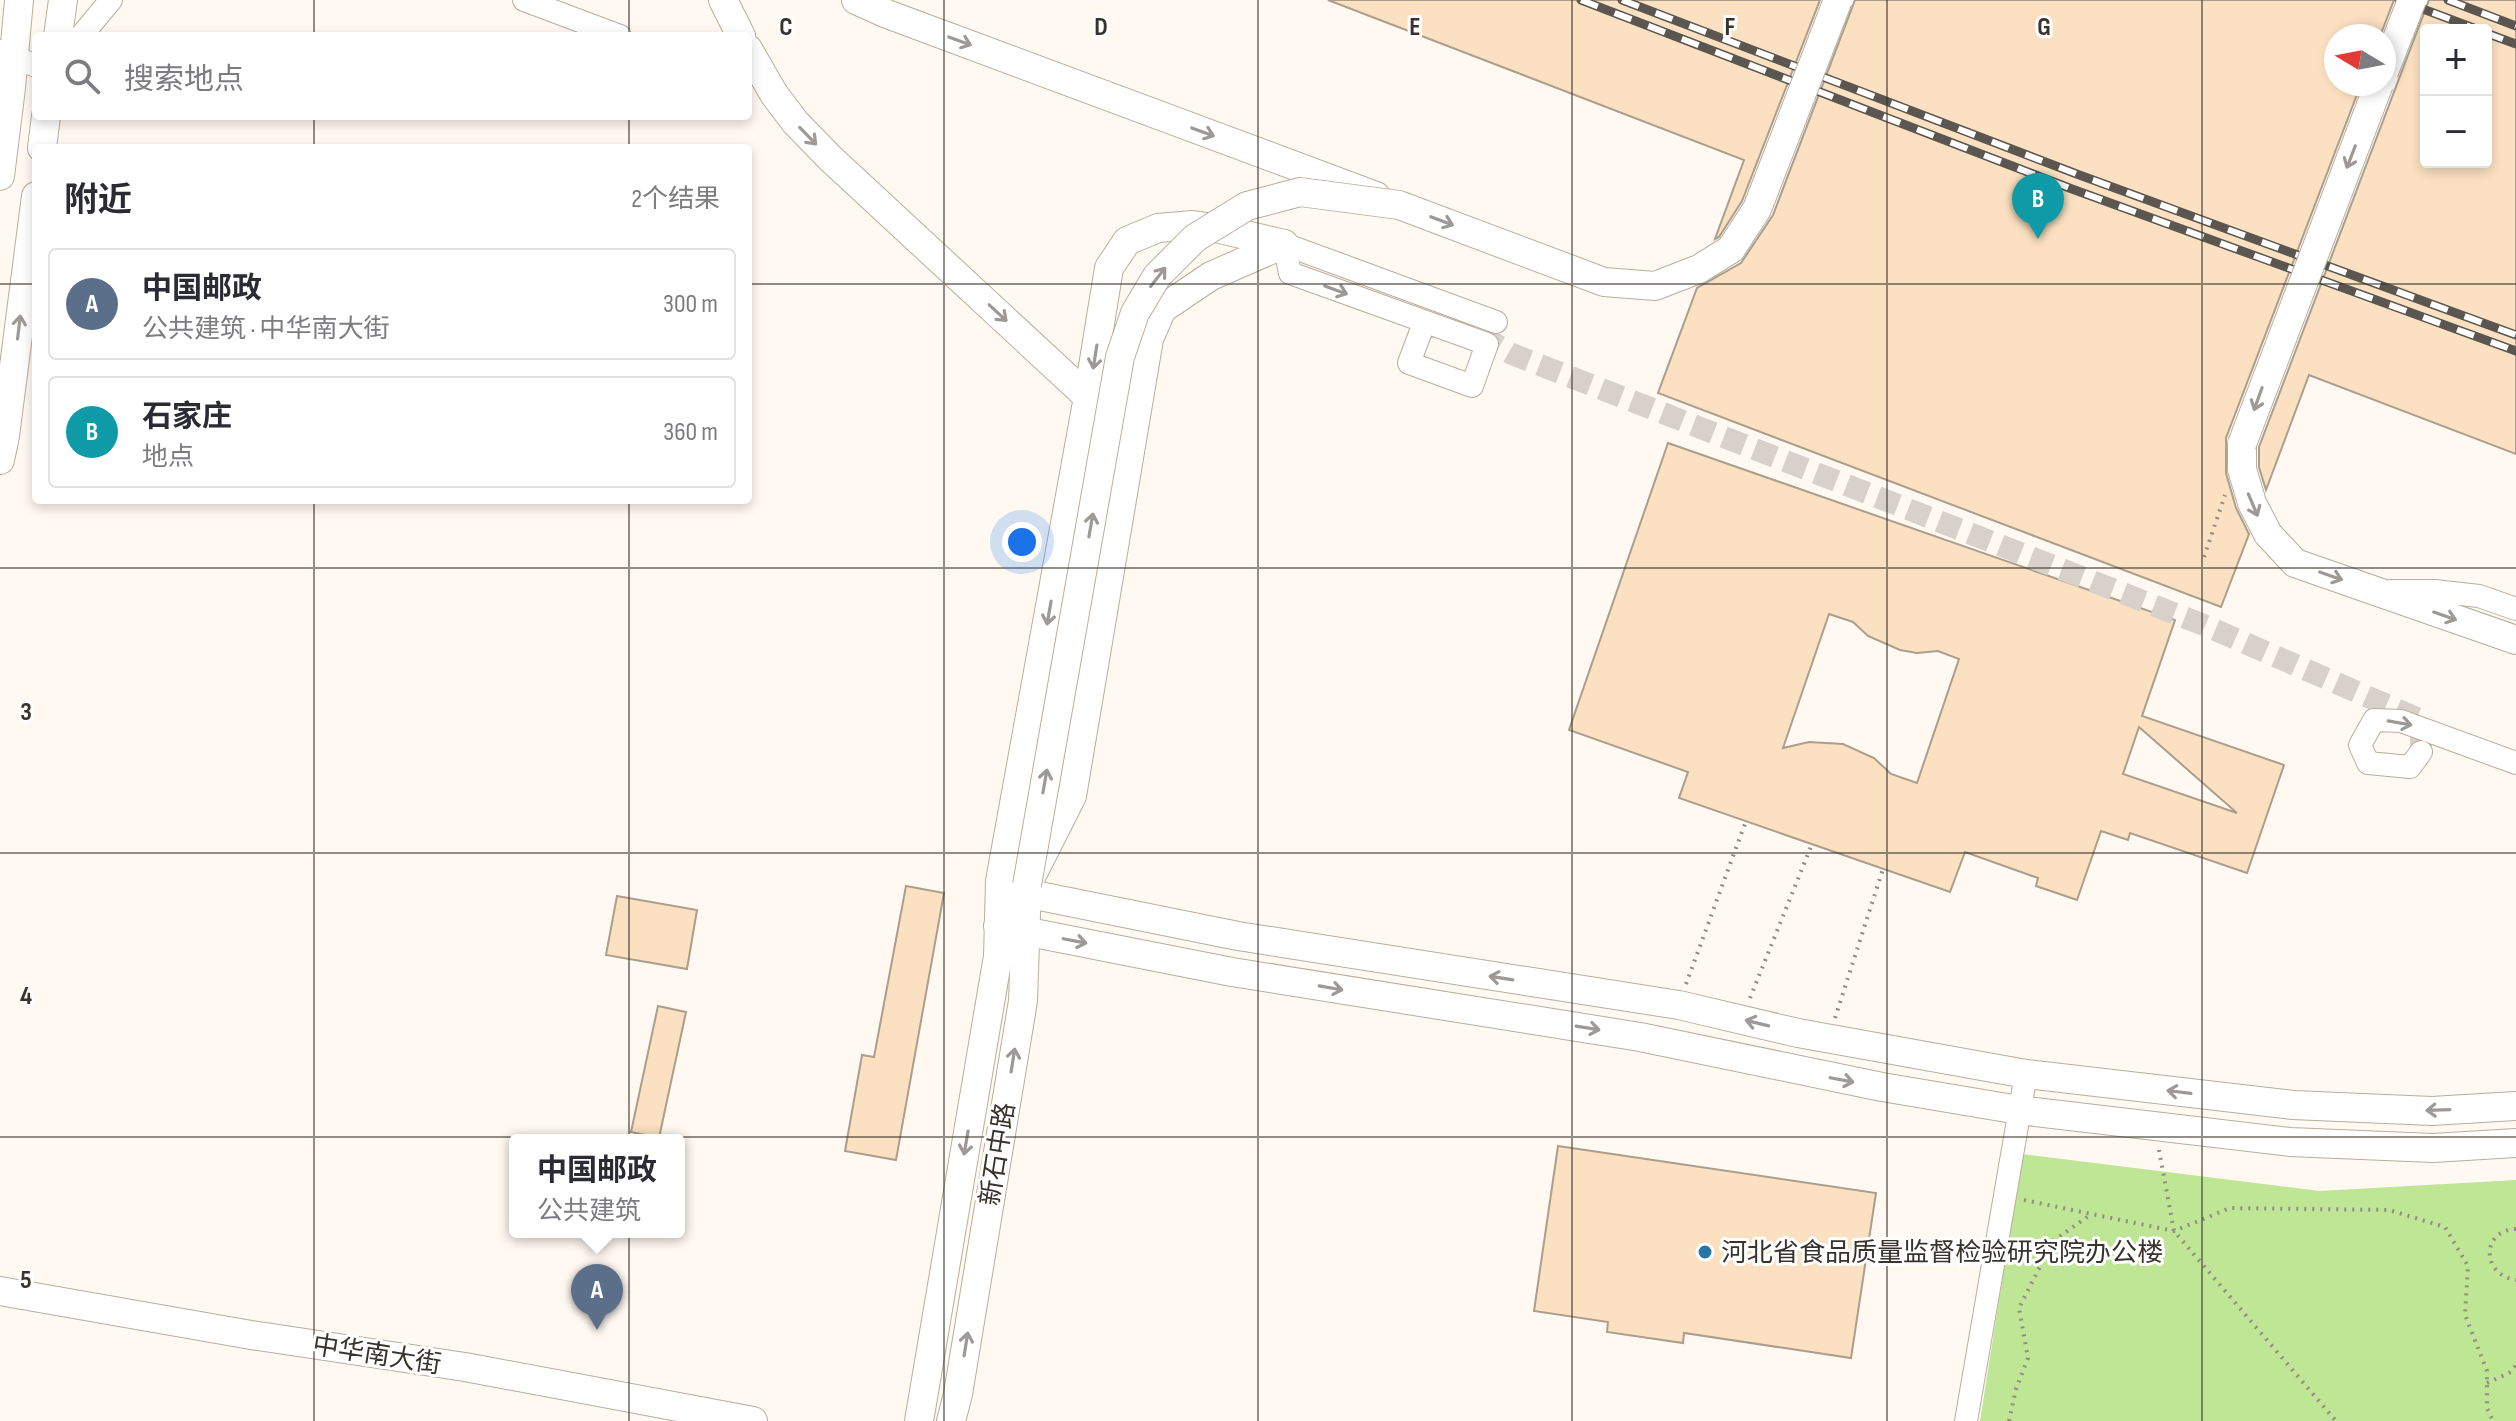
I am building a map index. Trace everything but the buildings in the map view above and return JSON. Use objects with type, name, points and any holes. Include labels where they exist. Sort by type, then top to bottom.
[{"type":"main road","points":[[0,176],[17,58],[19,0]]},
{"type":"main road","points":[[59,32],[63,0]]},
{"type":"main road","points":[[723,0],[739,32]]},
{"type":"main road","points":[[856,0],[1604,282],[1655,286],[1699,269],[1731,249],[1757,209],[1838,0]]},
{"type":"main road","points":[[2396,41],[2412,0]]},
{"type":"main road","points":[[752,61],[761,89],[830,158],[1088,397],[1133,428]]},
{"type":"main road","points":[[2374,96],[2272,361],[2241,451],[2242,469],[2252,503],[2268,534],[2295,563],[2516,640]]},
{"type":"main road","points":[[42,144],[46,120]]},
{"type":"main road","points":[[1017,889],[1120,357],[1135,313],[1157,276],[1195,238],[1247,206],[1300,192],[1399,205]]},
{"type":"main road","points":[[1284,244],[1193,225],[1158,228],[1127,241],[1109,268],[1012,929],[1246,974],[1640,1037],[1882,1087],[2019,1110],[2155,1128],[2339,1145],[2433,1148],[2516,1143]]},
{"type":"main road","points":[[0,460],[32,227]]},
{"type":"main road","points":[[1017,889],[1072,796],[1149,339],[1162,309],[1211,276],[1284,244]]},
{"type":"main road","points":[[1017,889],[1253,938],[1679,1005],[1829,1039],[2026,1074],[2293,1105],[2432,1111],[2516,1106]]},
{"type":"main road","name":"新石中路","points":[[919,1421],[998,956],[1012,929]]},
{"type":"main road","name":"新石中路","points":[[951,1421],[1023,1001],[1012,929]]},
{"type":"main road","name":"中华南大街","points":[[0,1291],[251,1335],[465,1367],[753,1421]]},
{"type":"main road","name":"中华南大街","points":[[0,1310],[248,1354],[462,1386],[648,1421]]},
{"type":"street","points":[[84,32],[111,0]]},
{"type":"street","points":[[524,0],[609,32]]},
{"type":"street","points":[[1284,244],[1496,322]]},
{"type":"street","points":[[1284,244],[1290,273],[1487,344],[1472,386],[1409,363],[1421,331]]},
{"type":"street","points":[[2374,591],[2434,591],[2479,596],[2516,609]]},
{"type":"street","points":[[2421,752],[2410,767],[2389,767],[2368,763],[2360,745],[2374,720],[2401,721],[2516,763]]},
{"type":"street","points":[[1966,1421],[2026,1074]]},
{"type":"path","points":[[2204,557],[2228,486]]},
{"type":"path","points":[[1679,1005],[1746,821]]},
{"type":"path","points":[[1742,1019],[1812,844]]},
{"type":"path","points":[[1829,1039],[1883,869]]},
{"type":"path","points":[[2155,1128],[2174,1231],[2336,1421]]},
{"type":"path","points":[[2005,1196],[2174,1231],[2230,1208],[2389,1210],[2445,1227],[2468,1266],[2465,1315],[2487,1371],[2487,1408],[2493,1421]]},
{"type":"path","points":[[2009,1421],[2016,1389],[2028,1358],[2019,1308],[2053,1241],[2090,1215]]},
{"type":"path","points":[[2516,1229],[2501,1232],[2489,1254],[2494,1270],[2508,1279],[2516,1280]]},
{"type":"path","points":[[2487,1383],[2511,1372],[2516,1365]]},
{"type":"green space","points":[[2022,1154],[2320,1191],[2516,1180],[2516,1421],[1980,1421]]},
{"type":"tunnel","points":[[1422,331],[1451,318],[1512,354],[2204,625],[2421,720],[2421,752]]},
{"type":"railway","points":[[1581,0],[2072,189],[2516,351]]},
{"type":"railway","points":[[1622,0],[2074,173],[2516,335]]},
{"type":"railway","points":[[2399,0],[2463,24]]},
{"type":"railway","points":[[2448,0],[2516,26]]},
{"type":"railway","points":[[2492,35],[2516,44]]},
{"type":"place","name":"石家庄","points":[[2038,239]]},
{"type":"place","name":"河北省食品质量监督检验研究院办公楼","points":[[1705,1252]]},
{"type":"place","name":"中国邮政","points":[[597,1330]]}]
